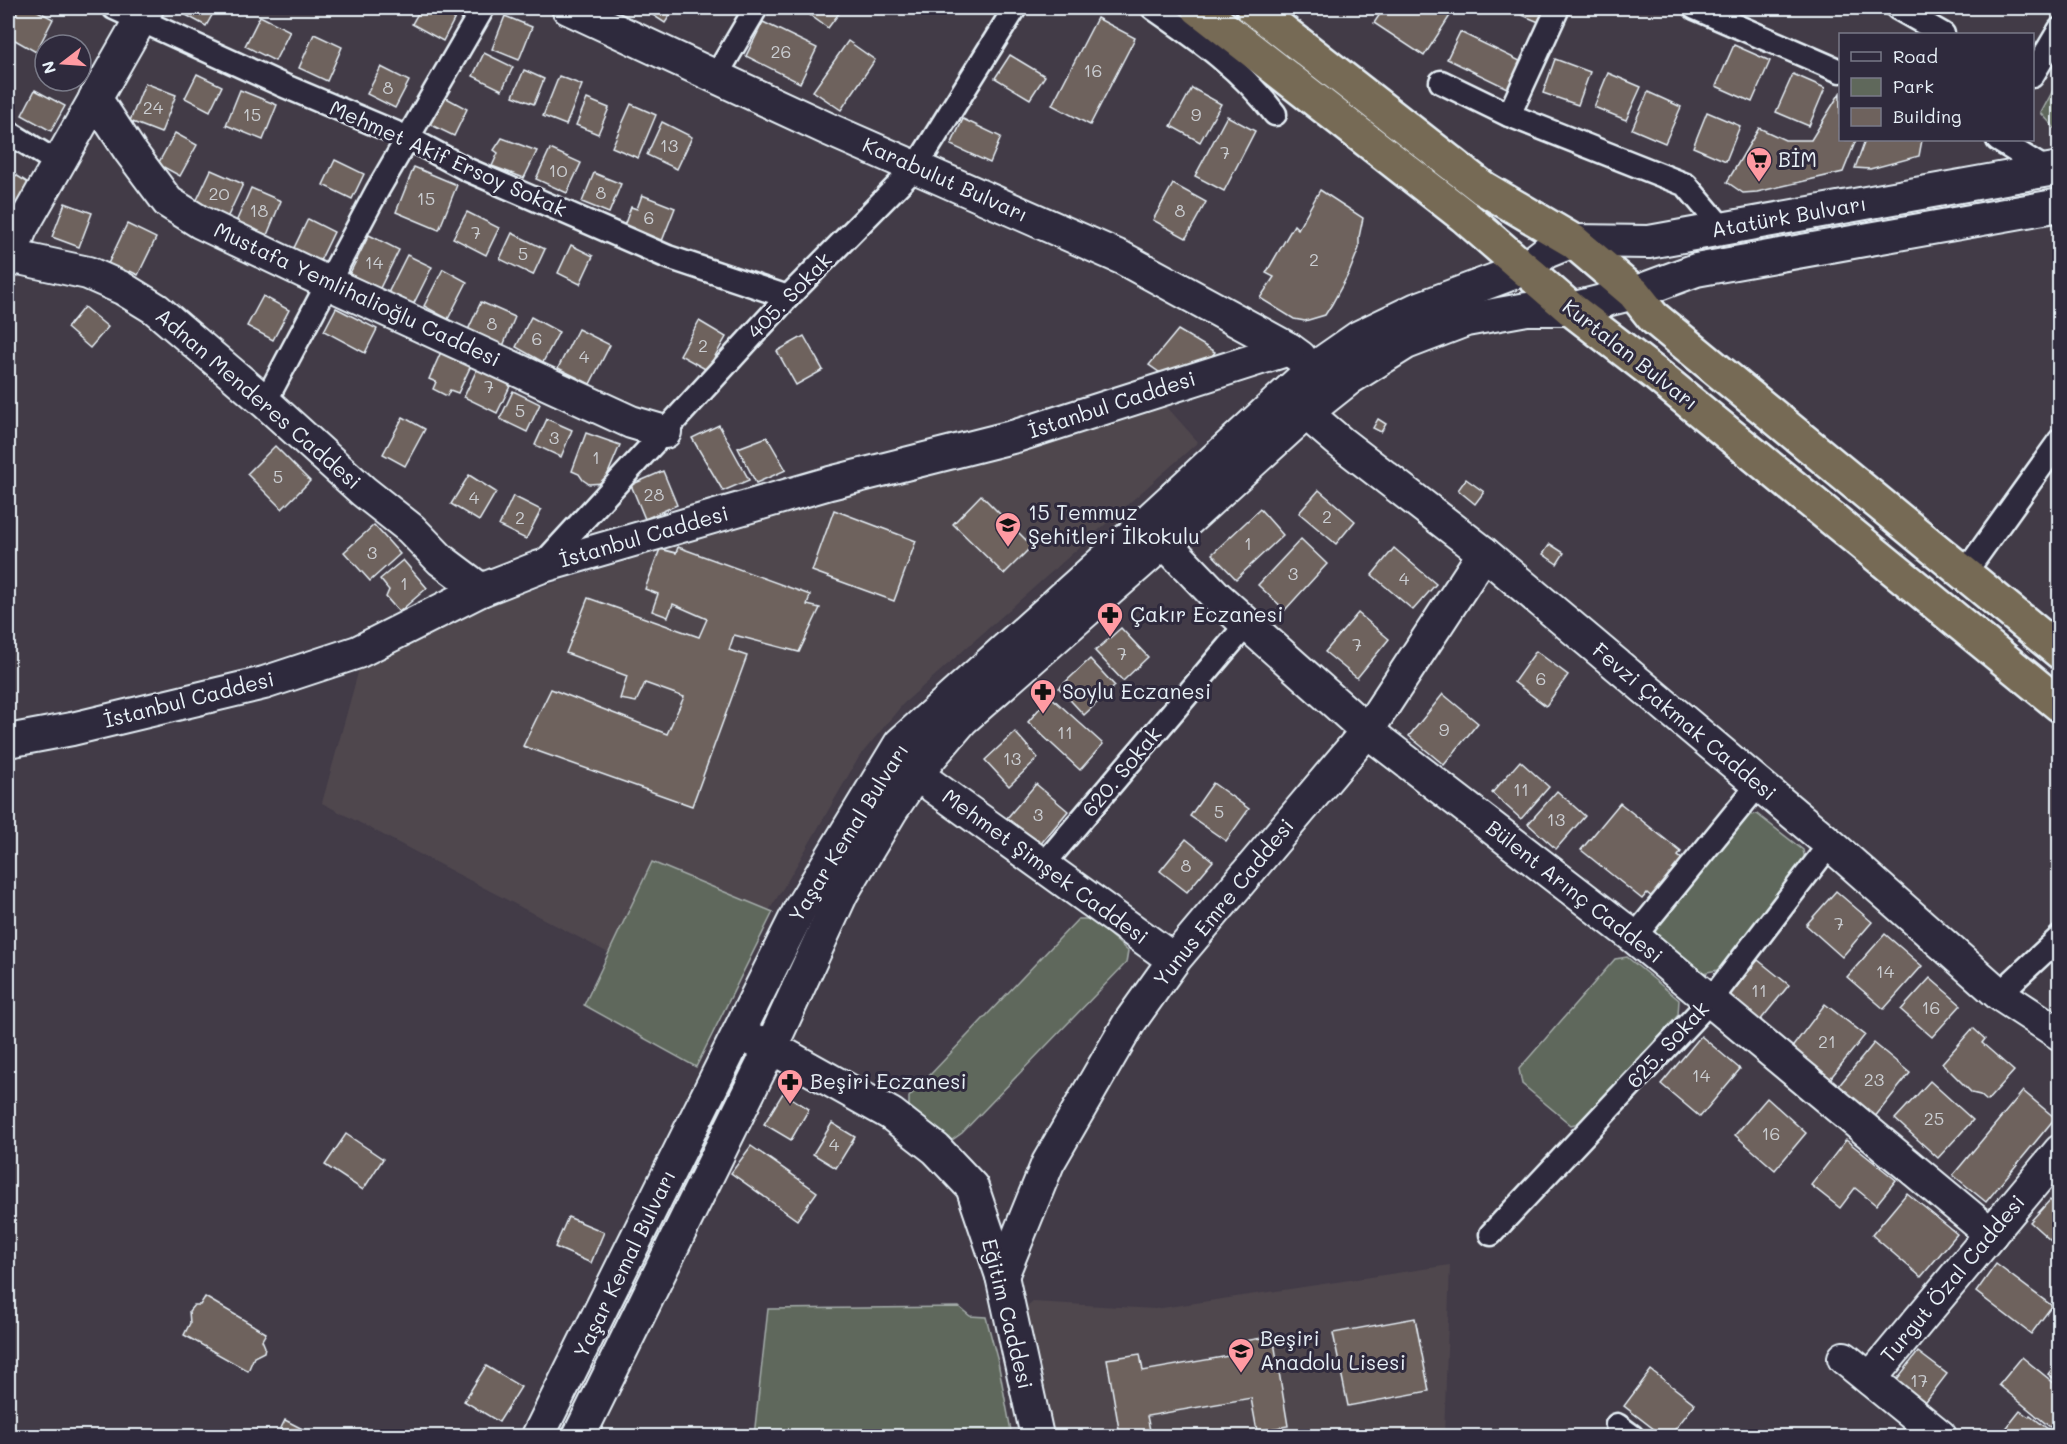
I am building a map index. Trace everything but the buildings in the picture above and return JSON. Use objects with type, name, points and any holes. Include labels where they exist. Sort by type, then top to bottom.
[{"type":"highway","name":"Kurtalan Bulvarı","points":[[1198,8],[1464,216],[1571,309],[1658,376],[2060,705]]},
{"type":"highway","name":"Kurtalan Bulvarı","points":[[1253,8],[1483,188],[1573,241],[1634,294],[1653,317],[2060,652]]},
{"type":"street","points":[[265,402],[408,138],[483,8]]},
{"type":"street","name":"Karabulut Bulvarı","points":[[568,8],[1122,258],[1289,349],[1313,369]]},
{"type":"street","points":[[716,76],[756,8]]},
{"type":"street","name":"405. Sokak","points":[[540,567],[788,297],[916,167],[1016,8]]},
{"type":"street","points":[[1153,8],[1213,50],[1258,92],[1275,114]]},
{"type":"street","points":[[1509,115],[1558,8]]},
{"type":"street","points":[[1695,8],[1839,71]]},
{"type":"street","points":[[1897,8],[1941,33]]},
{"type":"street","points":[[9,259],[21,229],[95,98],[134,12]]},
{"type":"street","name":"Mehmet Akif Ersoy Sokak","points":[[134,12],[280,84],[408,138],[468,170],[668,257],[788,297]]},
{"type":"street","points":[[2034,73],[2060,29]]},
{"type":"street","points":[[1441,82],[1509,115],[1686,185],[1723,228]]},
{"type":"street","name":"Mustafa Yemlihalioğlu Caddesi","points":[[95,98],[130,151],[168,202],[200,222],[631,422],[665,432]]},
{"type":"street","points":[[8,132],[58,164]]},
{"type":"street","points":[[2000,141],[2053,169]]},
{"type":"street","name":"Atatürk Bulvarı","points":[[1524,269],[1546,252],[1573,241],[1649,242],[2053,169]]},
{"type":"street","name":"Atatürk Bulvarı","points":[[1571,309],[1634,294],[1696,270],[2060,205]]},
{"type":"street","name":"Adnan Menderes Caddesi","points":[[9,259],[88,273],[122,288],[156,309],[265,402],[363,491],[411,529],[441,560],[481,590]]},
{"type":"street","name":"Yaşar Kemal Bulvarı","points":[[538,1437],[800,909],[900,744],[1313,369],[1359,337],[1417,309],[1524,269]]},
{"type":"street","name":"Yaşar Kemal Bulvarı","points":[[579,1437],[771,1047],[842,893],[916,774],[962,720],[1306,413],[1350,378],[1406,343],[1466,320],[1527,309],[1571,309]]},
{"type":"street","name":"İstanbul Caddesi","points":[[8,741],[72,729],[264,683],[358,652],[481,590],[540,567],[830,483],[1016,435],[1289,349]]},
{"type":"street","name":"Fevzi Çakmak Caddesi","points":[[1306,413],[1340,442],[1485,553],[1830,844],[1999,994],[2060,1034]]},
{"type":"street","points":[[1964,574],[2060,440]]},
{"type":"street","name":"Bülent Arınç Caddesi","points":[[1164,542],[1218,598],[1367,731],[1634,938],[1991,1234]]},
{"type":"street","name":"Yunus Emre Caddesi","points":[[1002,1276],[1048,1164],[1130,1023],[1174,960],[1367,731],[1485,553]]},
{"type":"street","name":"620. Sokak","points":[[1043,866],[1247,624]]},
{"type":"street","name":"Mehmet Şimşek Caddesi","points":[[916,774],[1174,960]]},
{"type":"street","points":[[1634,938],[1758,785]]},
{"type":"street","name":"625. Sokak","points":[[1491,1233],[1710,1001],[1830,844]]},
{"type":"street","points":[[1999,994],[2060,937]]},
{"type":"street","name":"Eğitim Caddesi","points":[[737,1033],[771,1047],[891,1114],[936,1149],[972,1187],[1002,1276],[1037,1437]]},
{"type":"street","name":"Turgut Özal Caddesi","points":[[1870,1379],[2060,1150]]},
{"type":"street","points":[[1844,1358],[1940,1437]]},
{"type":"shaded area","points":[[1166,406],[1198,442],[903,704],[859,757],[788,880],[710,1006],[322,803],[359,669],[447,616],[876,484],[1033,444]]},
{"type":"shaded area","name":"Beşiri Anadolu Lisesi","points":[[1450,1265],[1444,1436],[1051,1436],[1020,1312],[1033,1302],[1155,1309]]},
{"type":"green space","points":[[2059,79],[2059,133],[2041,113]]},
{"type":"green space","points":[[1757,814],[1803,850],[1807,869],[1723,969],[1702,973],[1656,938],[1655,925],[1740,817]]},
{"type":"green space","points":[[652,862],[773,912],[696,1067],[584,1005]]},
{"type":"green space","points":[[1078,919],[1091,919],[1128,951],[1126,963],[962,1133],[952,1140],[909,1111],[909,1097]]},
{"type":"green space","points":[[1627,957],[1679,1000],[1678,1015],[1587,1121],[1571,1125],[1522,1084],[1519,1069],[1615,959]]},
{"type":"green space","points":[[959,1307],[970,1316],[986,1317],[998,1362],[1012,1436],[754,1436],[768,1309]]},
{"type":"place","name":"BİM","points":[[1759,183]]},
{"type":"place","name":"15 Temmuz Şehitleri İlkokulu","points":[[1008,548]]},
{"type":"place","name":"Çakır Eczanesi","points":[[1110,638]]},
{"type":"place","name":"Soylu Eczanesi","points":[[1043,715]]},
{"type":"place","name":"Beşiri Eczanesi","points":[[790,1105]]},
{"type":"place","name":"Beşiri Anadolu Lisesi","points":[[1241,1374]]}]
